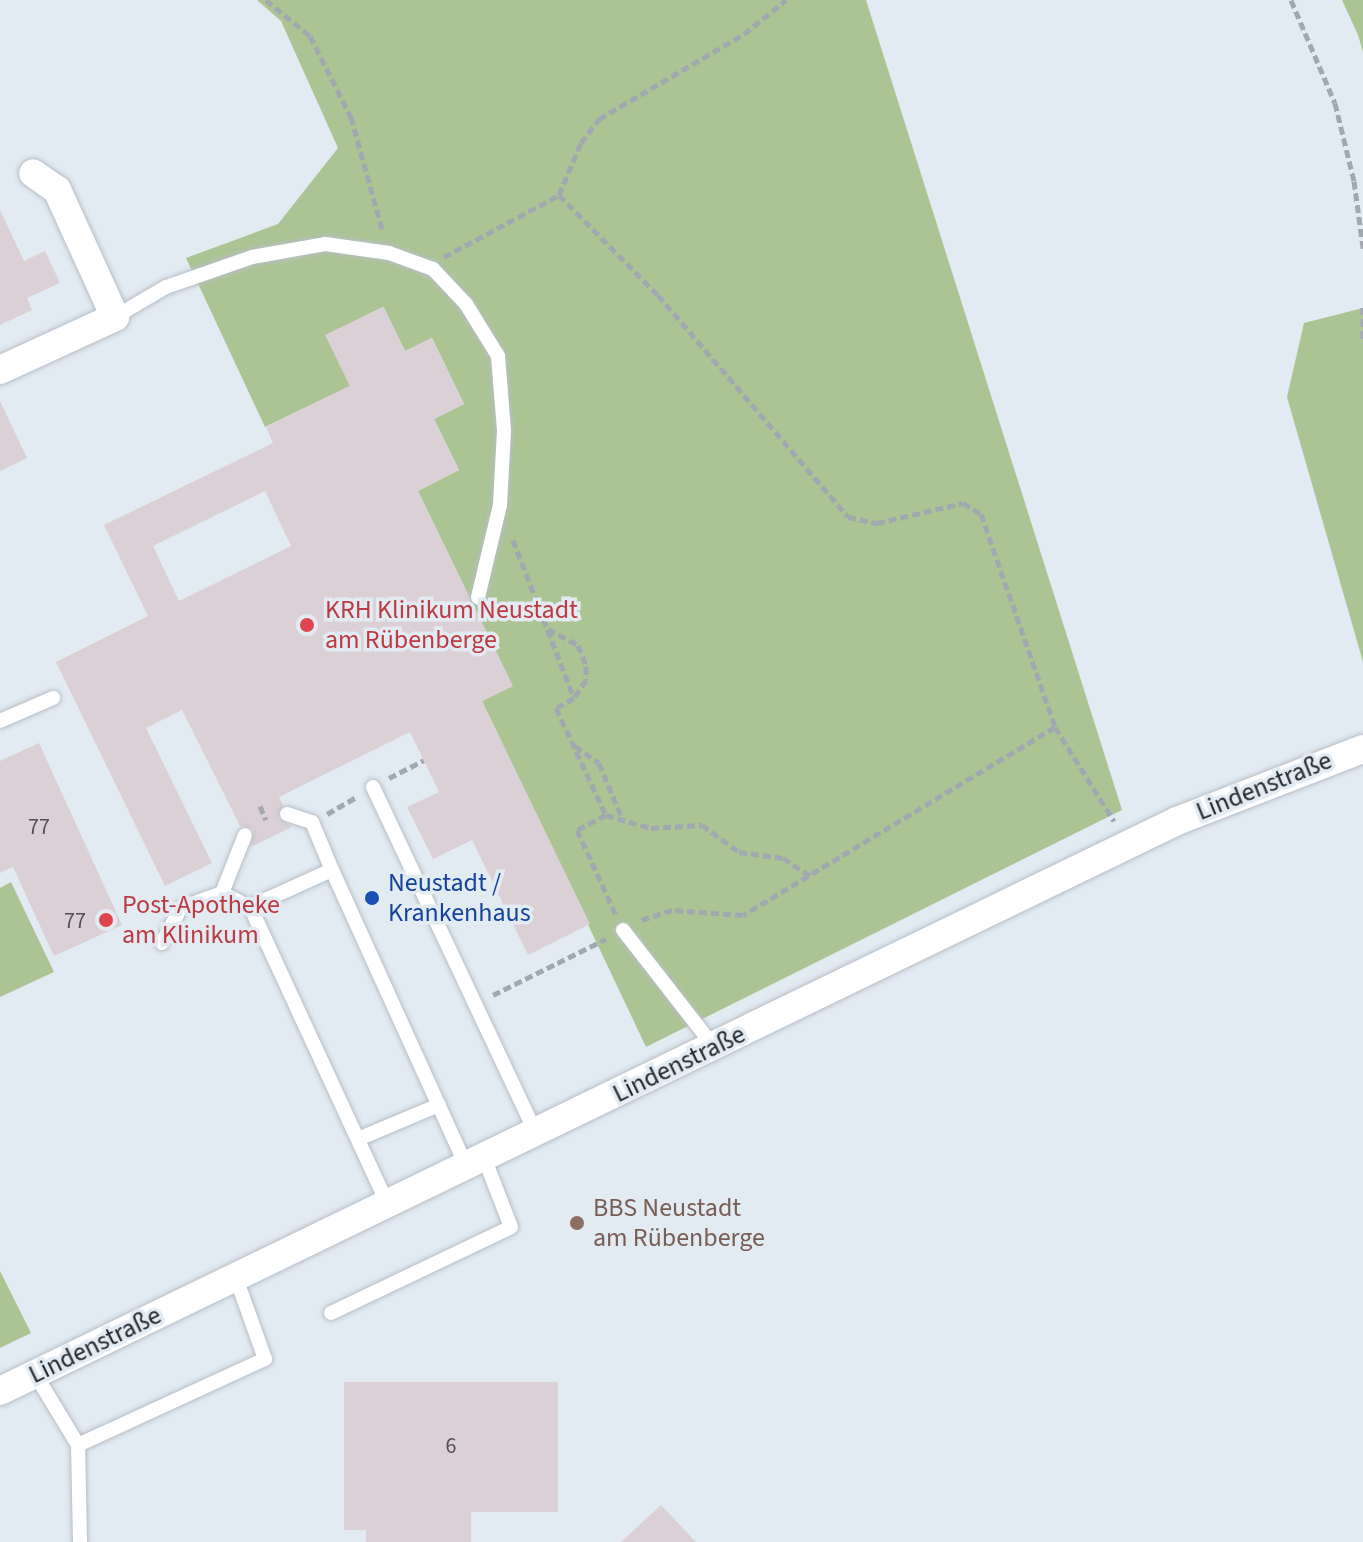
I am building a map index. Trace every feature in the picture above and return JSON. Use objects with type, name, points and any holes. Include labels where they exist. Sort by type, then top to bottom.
[{"type":"street","points":[[0,370],[115,317],[57,190],[33,173]]},
{"type":"street","name":"Lindenstraße","points":[[0,1391],[536,1135],[1129,844],[1363,749]]},
{"type":"lane","points":[[115,317],[166,287],[252,257],[325,244],[389,253],[433,269],[466,304],[498,356],[504,431],[500,505],[478,597]]},
{"type":"lane","points":[[0,721],[53,698]]},
{"type":"lane","points":[[373,787],[536,1135]]},
{"type":"lane","points":[[287,814],[312,822],[439,1105],[511,1227],[331,1313]]},
{"type":"lane","points":[[222,893],[245,835]]},
{"type":"lane","points":[[250,907],[332,870]]},
{"type":"lane","points":[[162,943],[181,908],[222,893],[250,907],[388,1205]]},
{"type":"lane","points":[[623,930],[714,1047]]},
{"type":"lane","points":[[358,1139],[439,1105]]},
{"type":"lane","points":[[78,1445],[265,1359],[236,1278]]},
{"type":"lane","points":[[35,1374],[78,1445],[80,1542]]},
{"type":"path","points":[[266,0],[310,36],[351,117],[389,253]]},
{"type":"path","points":[[433,269],[450,250],[559,195],[581,143],[599,119],[744,34],[786,0]]},
{"type":"path","points":[[1291,0],[1335,103],[1354,181],[1363,248]]},
{"type":"path","points":[[559,195],[658,295],[848,517],[877,523],[963,503],[981,514],[1055,727],[1129,844]]},
{"type":"path","points":[[1363,307],[1363,343]]},
{"type":"path","points":[[500,505],[574,698]]},
{"type":"path","points":[[547,629],[578,645],[586,680],[574,698],[556,708],[606,815]]},
{"type":"path","points":[[474,1004],[652,913],[672,910],[743,915],[1055,727]]},
{"type":"path","points":[[574,746],[599,763],[622,818]]},
{"type":"path","points":[[623,930],[577,830],[606,815],[651,828],[702,825],[739,852],[783,858],[811,876]]},
{"type":"green space","points":[[257,0],[866,0],[1122,810],[646,1047],[482,701],[512,686],[418,491],[459,470],[434,419],[464,404],[432,338],[405,351],[383,307],[326,335],[350,386],[265,427],[186,258],[278,224],[338,148],[281,21]]},
{"type":"green space","points":[[1342,0],[1363,0],[1363,52],[1358,35]]},
{"type":"green space","points":[[1363,308],[1363,662],[1287,397],[1304,323]]},
{"type":"green space","points":[[11,882],[54,972],[0,997],[0,888]]},
{"type":"green space","points":[[0,1271],[31,1333],[0,1348]]},
{"type":"building","points":[[0,210],[24,261],[45,251],[60,283],[27,298],[32,310],[0,325]]},
{"type":"building","name":"KRH Klinikum Neustadt am Rübenberge","points":[[384,307],[405,351],[432,338],[464,404],[434,419],[459,470],[418,491],[513,686],[482,701],[590,924],[528,955],[472,840],[433,859],[407,807],[439,792],[410,732],[279,797],[283,805],[278,817],[292,827],[251,847],[253,829],[240,826],[182,710],[146,728],[212,863],[165,886],[56,662],[148,616],[104,525],[273,443],[266,427],[350,386],[325,335]],"holes":[[[265,491],[291,546],[179,601],[153,546]]]},
{"type":"building","points":[[0,401],[27,458],[0,471]]},
{"type":"building","points":[[39,743],[122,925],[54,956],[13,867],[0,873],[0,761]]},
{"type":"building","points":[[344,1382],[558,1382],[558,1512],[471,1512],[471,1542],[366,1542],[366,1530],[344,1530]]},
{"type":"building","points":[[661,1505],[696,1542],[621,1542]]},
{"type":"place","name":"KRH Klinikum Neustadt am Rübenberge","points":[[307,625]]},
{"type":"place","name":"Neustadt / Krankenhaus","points":[[372,898]]},
{"type":"place","name":"Post-Apotheke am Klinikum","points":[[106,920]]},
{"type":"place","name":"BBS Neustadt am Rübenberge","points":[[577,1223]]}]
